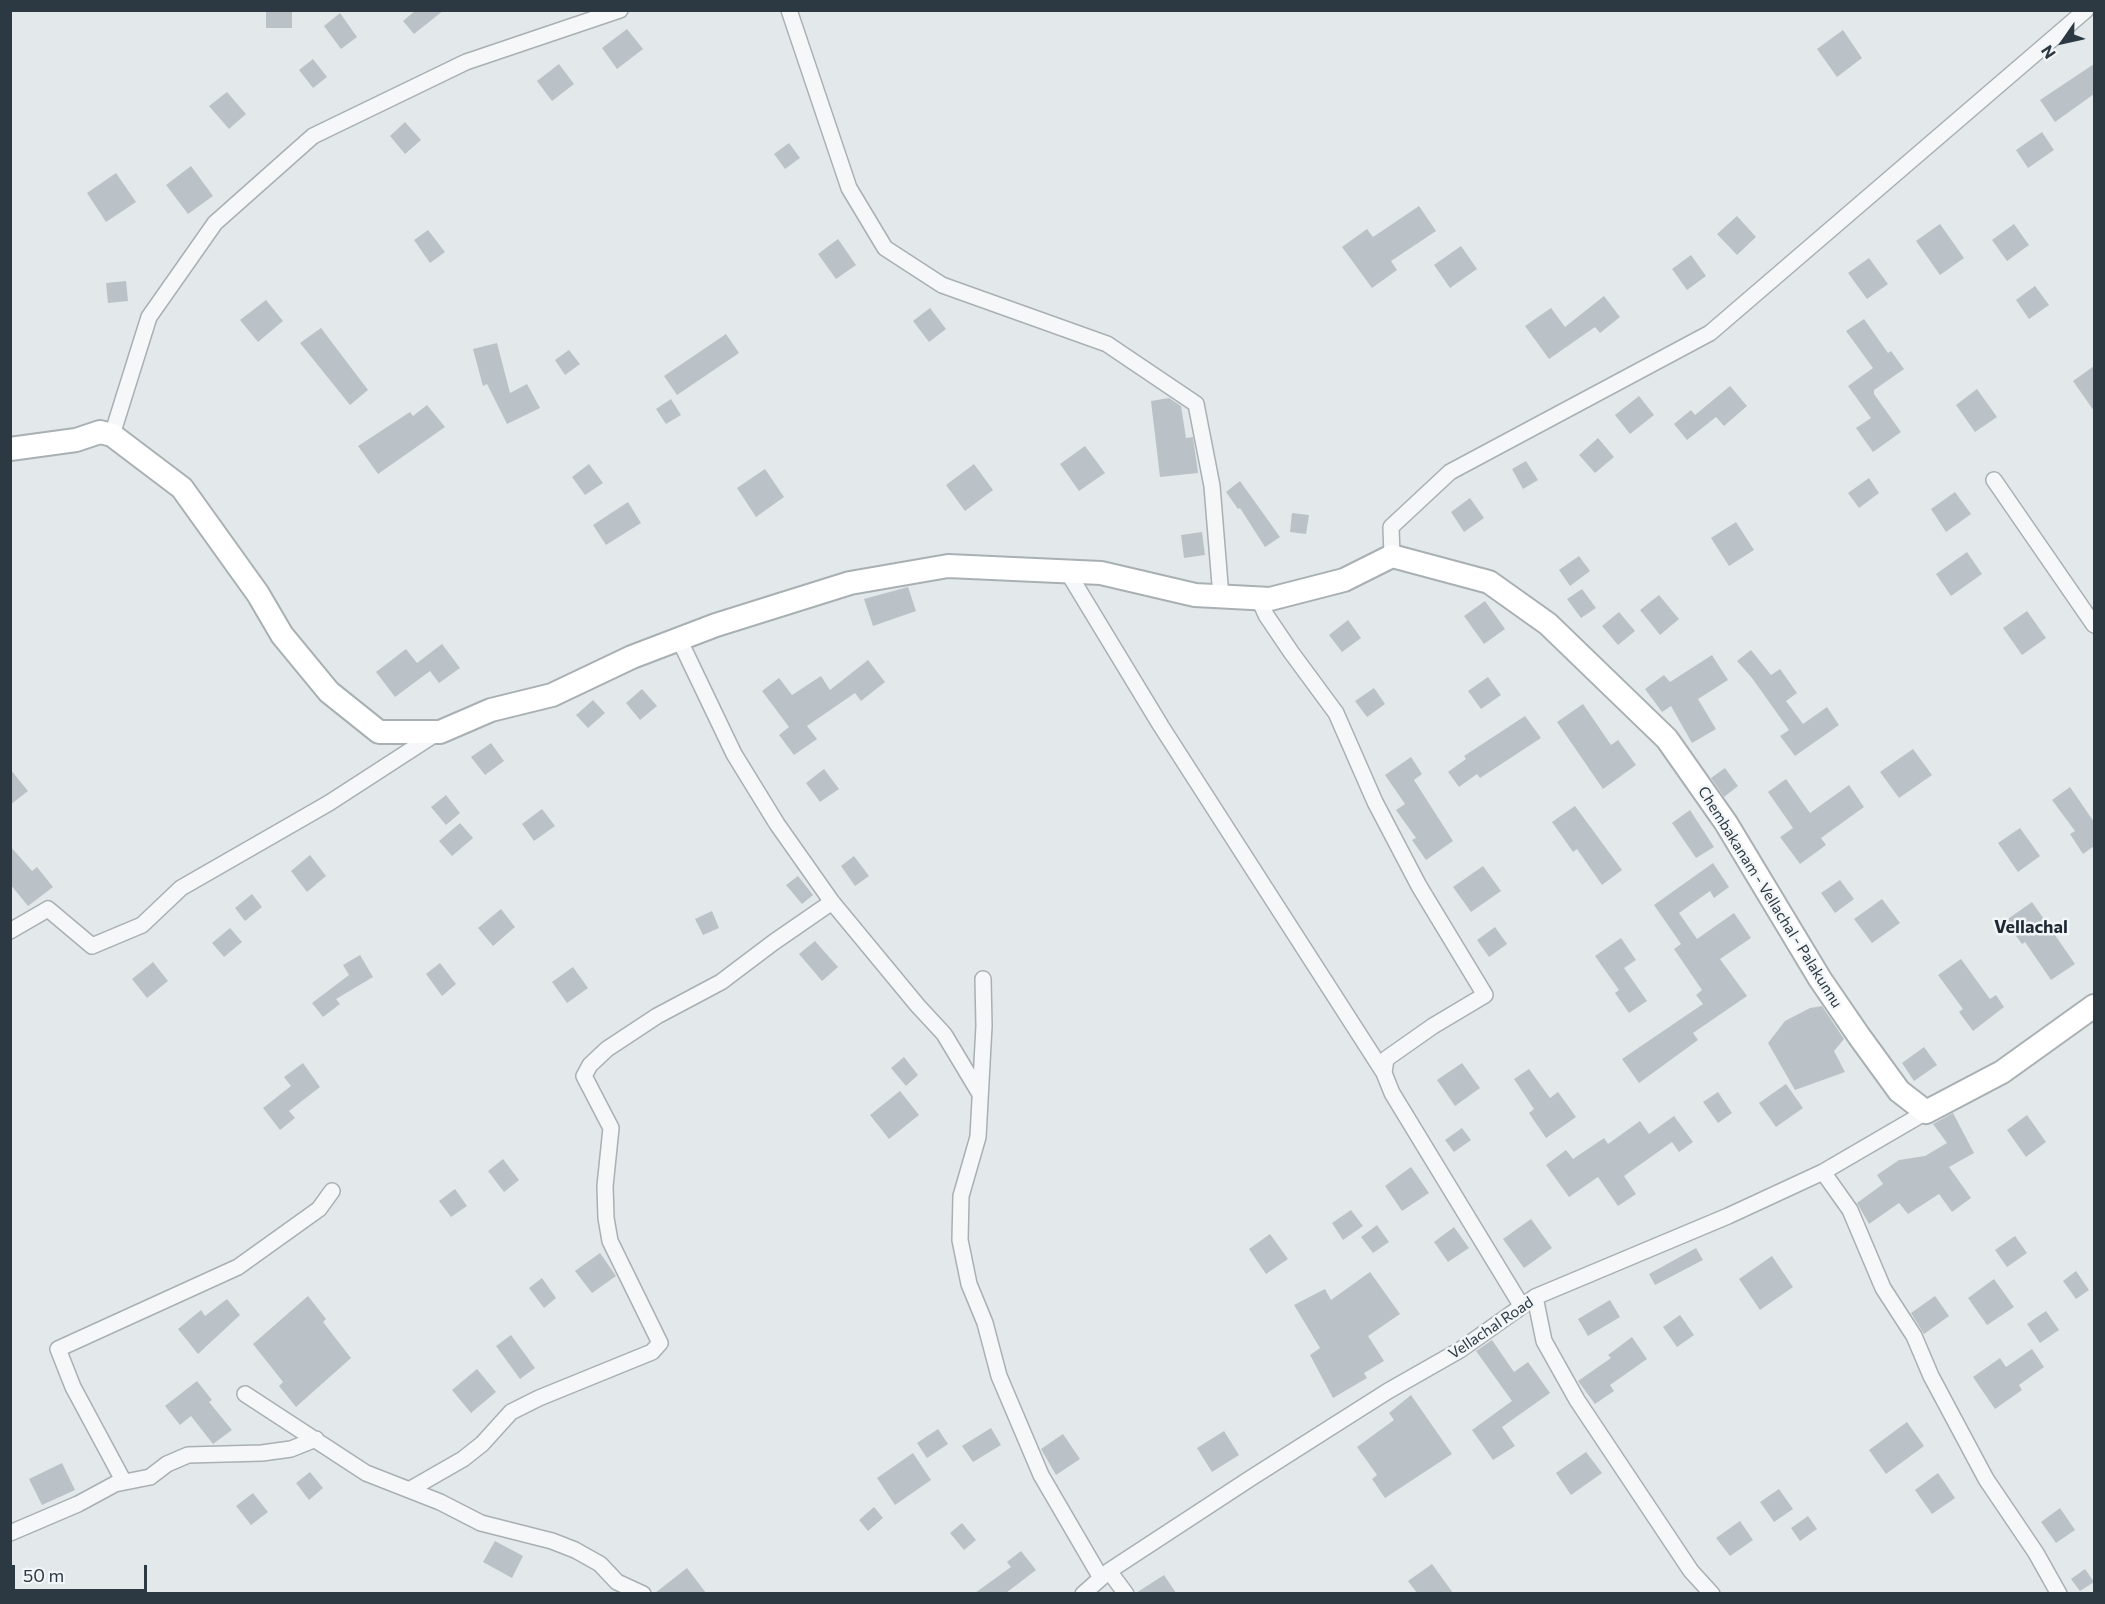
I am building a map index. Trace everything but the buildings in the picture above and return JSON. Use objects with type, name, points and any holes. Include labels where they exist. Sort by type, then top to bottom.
[{"type":"main road","points":[[10,449],[76,440],[100,432],[112,435],[182,488],[258,594],[282,635],[329,692],[379,732],[440,732],[491,710],[552,695],[632,657],[716,625],[850,583],[948,566],[1101,573],[1195,595],[1270,599],[1344,580],[1392,555]]},
{"type":"main road","name":"Chembakanam - Vellachal - Palakunnu","points":[[1392,555],[1489,582],[1548,624],[1667,740],[1726,823],[1820,979],[1859,1036],[1899,1091],[1926,1112]]},
{"type":"main road","points":[[1926,1112],[2002,1072],[2094,1006]]},
{"type":"street","points":[[112,435],[149,317],[215,223],[313,136],[466,62],[620,10]]},
{"type":"street","points":[[789,10],[849,188],[885,248],[942,285],[1107,344],[1196,404],[1212,486],[1221,597]]},
{"type":"street","points":[[1392,555],[1391,527],[1450,472],[1710,333],[2086,10]]},
{"type":"street","points":[[1994,480],[2094,625]]},
{"type":"street","points":[[1067,571],[1161,726],[1384,1073],[1392,1093],[1521,1305]]},
{"type":"street","points":[[1259,599],[1266,615],[1336,713],[1375,802],[1419,886],[1485,995],[1433,1026],[1386,1059],[1384,1073]]},
{"type":"street","points":[[680,639],[734,754],[777,824],[832,902],[944,1034],[980,1094]]},
{"type":"street","points":[[10,931],[48,909],[92,946],[142,925],[181,888],[329,803],[440,732]]},
{"type":"street","points":[[409,1491],[463,1460],[482,1444],[511,1412],[539,1398],[652,1352],[660,1343],[610,1242],[604,1186],[611,1128],[584,1076],[590,1065],[607,1049],[657,1016],[721,982],[832,902]]},
{"type":"street","points":[[983,979],[978,1137],[961,1196],[960,1240],[969,1284],[985,1323],[999,1376],[1041,1475],[1105,1575],[1125,1593]]},
{"type":"street","name":"Vellachal Road","points":[[1083,1593],[1105,1575],[1388,1391],[1460,1350],[1535,1297],[1718,1221],[1823,1172],[1926,1112]]},
{"type":"street","points":[[1823,1172],[1850,1210],[1883,1288],[1914,1336],[1931,1376],[1986,1479],[2036,1553],[2059,1593]]},
{"type":"street","points":[[124,1482],[73,1387],[58,1349],[238,1268],[319,1209],[332,1191]]},
{"type":"street","points":[[1535,1297],[1544,1341],[1577,1400],[1691,1571],[1712,1593]]},
{"type":"street","points":[[245,1394],[366,1473],[481,1523],[552,1541],[575,1550],[600,1564],[617,1582],[643,1593]]},
{"type":"street","points":[[10,1533],[78,1504],[115,1484],[150,1477],[167,1464],[188,1455],[262,1453],[291,1449],[316,1439]]},
{"type":"district","name":"Vellachal","points":[[2031,927]]}]
